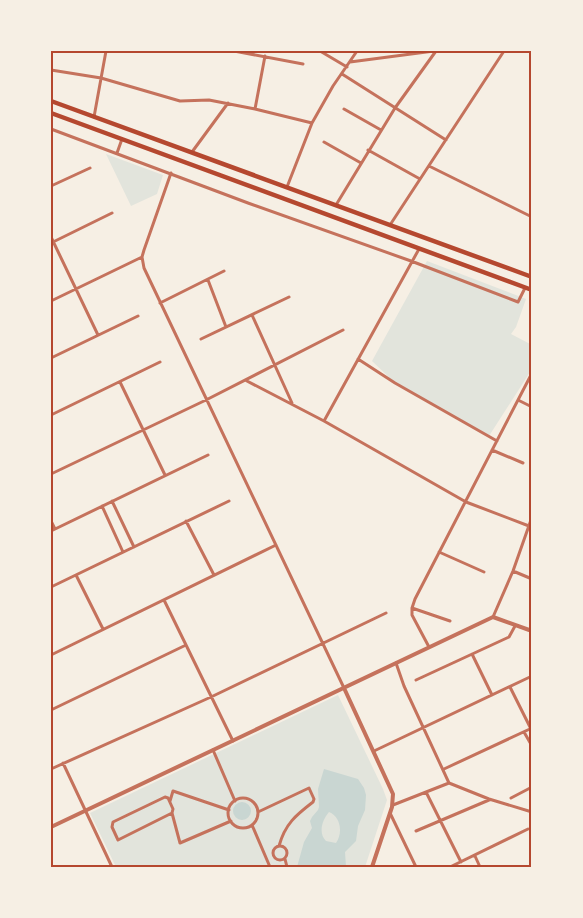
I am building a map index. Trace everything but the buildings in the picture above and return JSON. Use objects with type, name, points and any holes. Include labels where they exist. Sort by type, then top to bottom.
[{"type":"main road","points":[[532,277],[54,102],[52,113],[532,290]]},
{"type":"street","points":[[94,117],[106,51]]},
{"type":"street","points":[[234,51],[303,64]]},
{"type":"street","points":[[320,51],[347,67]]},
{"type":"street","points":[[287,188],[312,123],[333,86],[357,51]]},
{"type":"street","points":[[350,63],[435,51]]},
{"type":"street","points":[[336,206],[368,150],[435,51]]},
{"type":"street","points":[[440,51],[462,51]]},
{"type":"street","points":[[390,225],[504,51]]},
{"type":"street","points":[[255,109],[265,56]]},
{"type":"street","points":[[51,70],[101,78],[180,101],[209,100],[228,103],[312,123]]},
{"type":"street","points":[[342,74],[446,140]]},
{"type":"street","points":[[191,153],[228,103]]},
{"type":"street","points":[[344,109],[381,130]]},
{"type":"street","points":[[51,129],[518,302],[526,287]]},
{"type":"street","points":[[117,153],[122,139]]},
{"type":"street","points":[[324,142],[361,163]]},
{"type":"street","points":[[368,150],[420,179]]},
{"type":"street","points":[[429,166],[532,217]]},
{"type":"street","points":[[51,186],[90,168]]},
{"type":"street","points":[[171,173],[142,257],[144,268],[393,794],[393,805],[372,867]]},
{"type":"street","points":[[52,242],[112,213]]},
{"type":"street","points":[[51,237],[98,336]]},
{"type":"street","points":[[324,421],[419,248]]},
{"type":"street","points":[[51,301],[142,257]]},
{"type":"street","points":[[160,303],[224,270]]},
{"type":"street","points":[[208,280],[226,327]]},
{"type":"street","points":[[201,339],[289,297]]},
{"type":"street","points":[[252,315],[293,405]]},
{"type":"street","points":[[51,358],[138,316]]},
{"type":"street","points":[[51,474],[206,400],[344,330]]},
{"type":"street","points":[[358,359],[395,383],[497,441]]},
{"type":"street","points":[[51,415],[160,362]]},
{"type":"street","points":[[429,648],[412,615],[415,599],[532,373]]},
{"type":"street","points":[[245,380],[324,421],[465,501],[529,526]]},
{"type":"street","points":[[120,382],[165,476]]},
{"type":"street","points":[[518,400],[532,407]]},
{"type":"street","points":[[492,450],[523,463]]},
{"type":"street","points":[[51,520],[53,530],[208,455]]},
{"type":"street","points":[[112,501],[134,547]]},
{"type":"street","points":[[51,587],[229,501]]},
{"type":"street","points":[[102,506],[123,552]]},
{"type":"street","points":[[51,827],[493,617],[513,571],[532,517]]},
{"type":"street","points":[[186,521],[214,575]]},
{"type":"street","points":[[51,655],[276,545]]},
{"type":"street","points":[[439,552],[484,572]]},
{"type":"street","points":[[513,571],[532,579]]},
{"type":"street","points":[[76,575],[103,629]]},
{"type":"street","points":[[164,600],[233,741]]},
{"type":"street","points":[[412,608],[450,621]]},
{"type":"street","points":[[51,770],[212,697],[386,613]]},
{"type":"street","points":[[493,617],[532,631]]},
{"type":"street","points":[[416,680],[509,637],[516,625]]},
{"type":"street","points":[[51,710],[186,645]]},
{"type":"street","points":[[472,654],[492,695]]},
{"type":"street","points":[[396,663],[404,686],[449,783]]},
{"type":"street","points":[[374,751],[532,676]]},
{"type":"street","points":[[444,770],[531,729],[510,687]]},
{"type":"street","points":[[524,732],[532,746]]},
{"type":"street","points":[[213,750],[235,801]]},
{"type":"street","points":[[63,764],[111,867]]},
{"type":"street","points":[[393,805],[449,783],[489,800],[532,812]]},
{"type":"street","points":[[511,798],[532,787]]},
{"type":"street","points":[[258,812],[309,788],[313,802],[286,827],[279,846],[273,850],[273,855],[278,860],[285,859]]},
{"type":"street","points":[[170,801],[173,791],[229,810]]},
{"type":"street","points":[[426,792],[461,862]]},
{"type":"street","points":[[172,813],[118,840],[112,827],[113,822],[165,797],[168,798],[173,809],[180,843],[231,821]]},
{"type":"street","points":[[240,798],[254,802],[258,817],[252,825],[238,827],[231,821],[229,810],[235,801],[240,798]]},
{"type":"street","points":[[416,831],[489,800]]},
{"type":"street","points":[[390,813],[416,867]]},
{"type":"street","points":[[252,825],[270,867]]},
{"type":"street","points":[[450,867],[528,829]]},
{"type":"street","points":[[279,846],[287,850],[285,859],[287,867]]},
{"type":"street","points":[[475,856],[480,867]]},
{"type":"shaded area","points":[[106,154],[163,175],[157,194],[131,206]]},
{"type":"shaded area","points":[[427,261],[526,299],[516,327],[511,334],[532,345],[532,369],[489,436],[395,383],[372,361]]},
{"type":"shaded area","points":[[338,695],[387,800],[365,867],[116,867],[90,813]]},
{"type":"shaded area","points":[[324,769],[358,779],[364,788],[365,810],[358,826],[356,841],[345,852],[346,867],[297,867],[304,842],[312,828],[310,821],[319,807],[318,789]],"holes":[[[329,812],[333,814],[340,826],[340,835],[336,843],[326,841],[322,834],[323,823],[327,815]]]},
{"type":"shaded area","points":[[242,802],[248,805],[251,811],[248,817],[242,820],[236,817],[233,811],[236,805]]}]
